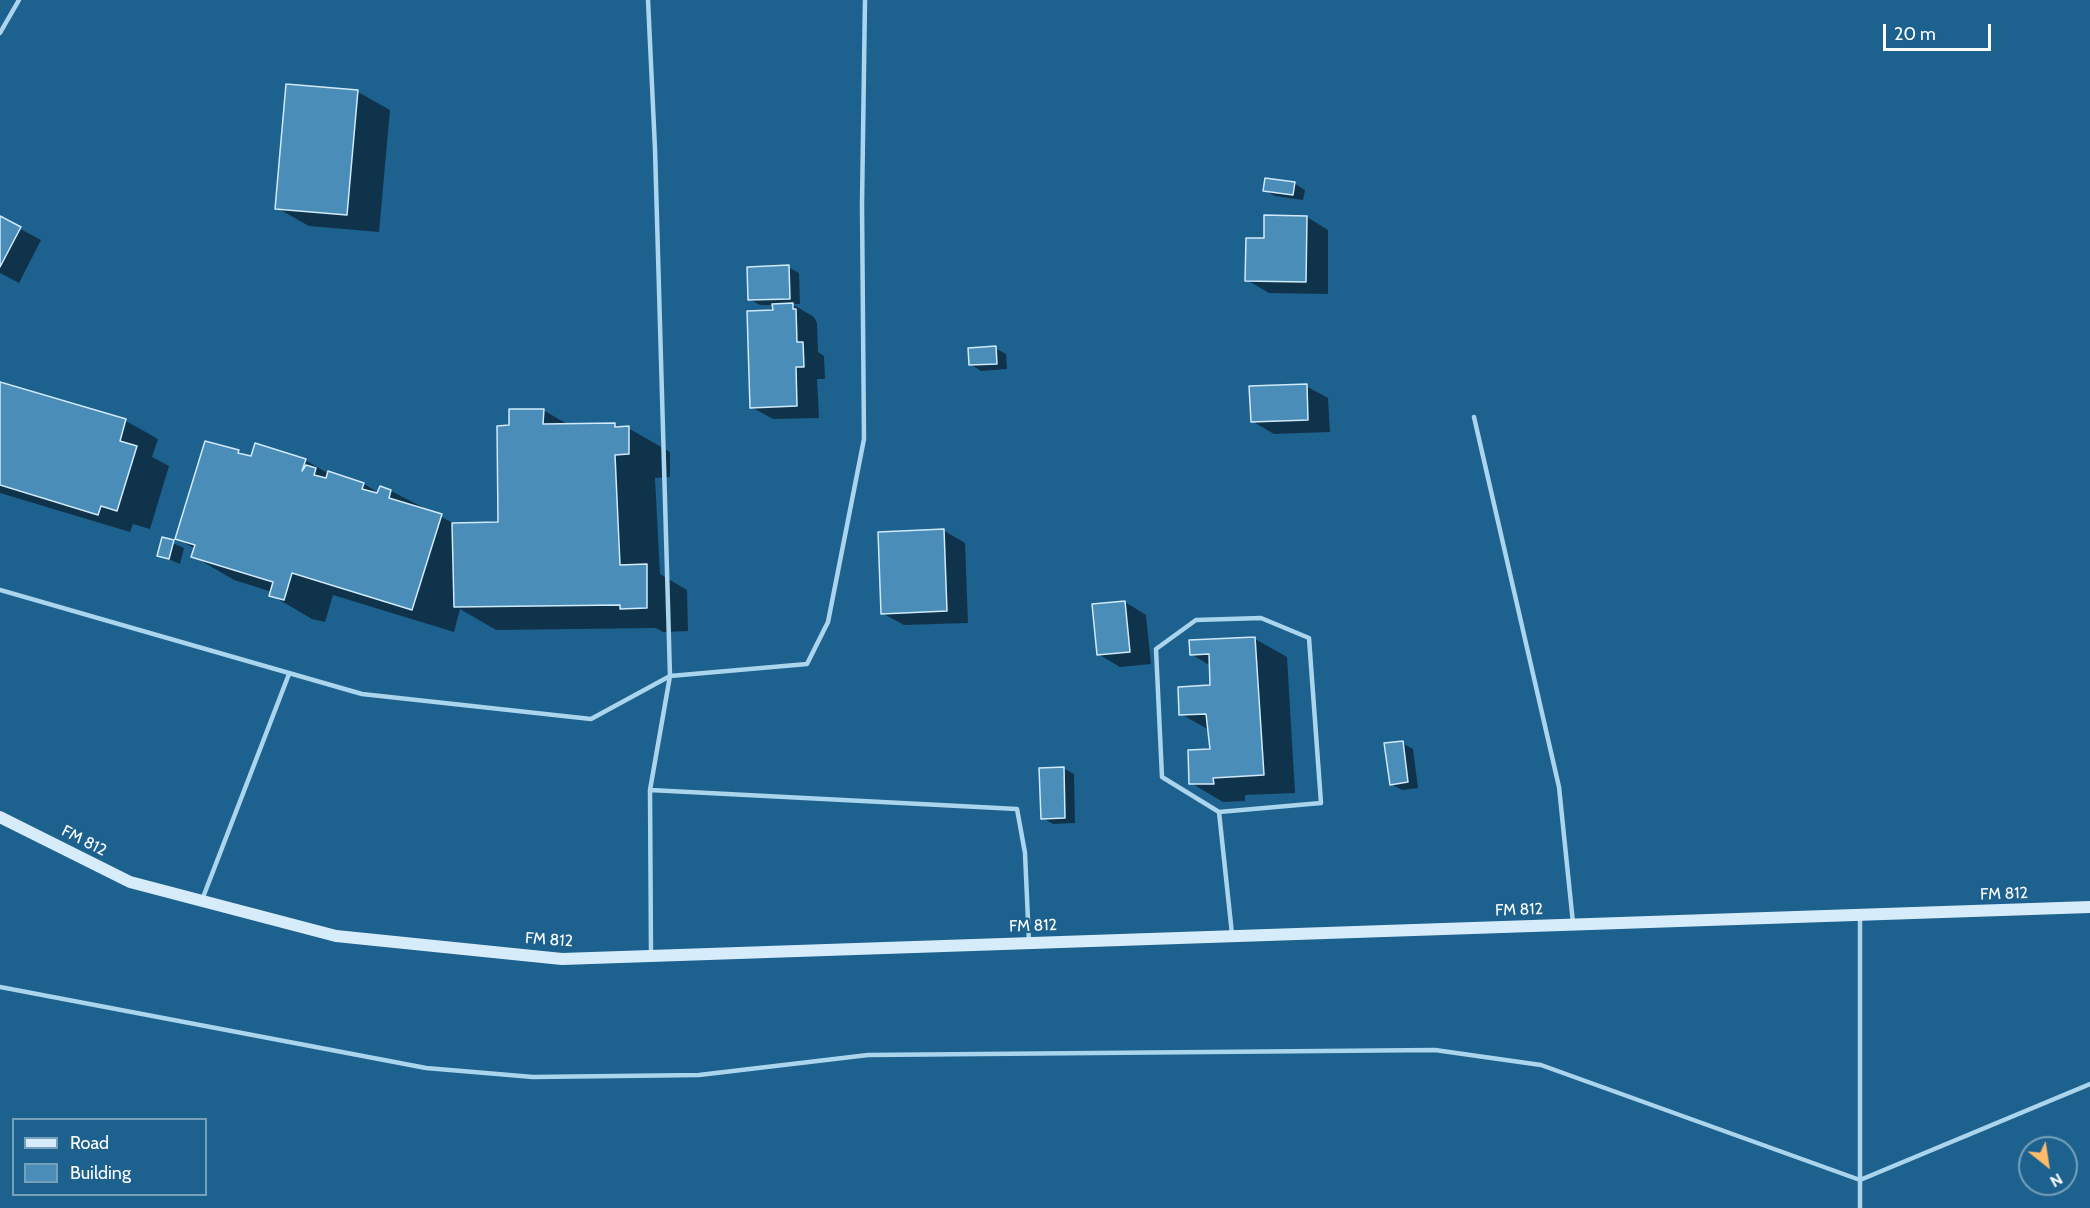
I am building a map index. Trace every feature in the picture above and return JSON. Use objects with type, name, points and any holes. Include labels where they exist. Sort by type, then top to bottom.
[{"type":"main road","name":"FM 812","points":[[0,817],[130,882],[336,936],[562,959],[2090,907]]},
{"type":"lane","points":[[0,33],[19,0]]},
{"type":"lane","points":[[648,0],[656,149],[670,676],[650,790],[651,956]]},
{"type":"lane","points":[[0,590],[362,694],[591,719],[670,676],[807,664],[828,622],[864,439],[862,205],[865,0]]},
{"type":"lane","points":[[1474,417],[1559,788],[1573,925]]},
{"type":"lane","points":[[1261,618],[1309,638],[1321,803],[1219,812],[1162,777],[1156,649],[1196,620],[1261,618]]},
{"type":"lane","points":[[201,901],[290,674]]},
{"type":"lane","points":[[650,790],[1017,809],[1025,853],[1029,943]]},
{"type":"lane","points":[[1219,812],[1233,936]]},
{"type":"lane","points":[[1860,915],[1860,1208]]},
{"type":"lane","points":[[0,987],[426,1068],[533,1077],[699,1075],[868,1055],[1435,1050],[1541,1065],[1860,1180],[2090,1084]]},
{"type":"building","points":[[286,84],[358,90],[347,215],[275,209]]},
{"type":"building","points":[[1265,178],[1295,182],[1293,195],[1263,191]]},
{"type":"building","points":[[1264,215],[1307,216],[1306,282],[1245,281],[1246,238],[1264,238]]},
{"type":"building","points":[[0,216],[21,227],[0,267]]},
{"type":"building","points":[[789,265],[790,299],[748,300],[747,267]]},
{"type":"building","points":[[793,303],[793,309],[796,309],[797,342],[803,342],[804,367],[796,367],[797,406],[750,408],[747,311],[773,310],[772,304]]},
{"type":"building","points":[[996,346],[997,364],[969,365],[968,348]]},
{"type":"building","points":[[0,382],[126,419],[120,441],[137,446],[117,511],[101,506],[98,515],[0,485]]},
{"type":"building","points":[[1307,384],[1308,420],[1251,422],[1249,386]]},
{"type":"building","points":[[509,409],[544,409],[543,424],[615,423],[615,427],[629,426],[629,454],[615,455],[620,565],[647,564],[647,608],[620,609],[620,605],[454,607],[452,523],[498,522],[497,426],[509,425]]},
{"type":"building","points":[[205,441],[239,450],[238,453],[251,456],[255,443],[306,459],[302,471],[306,465],[316,468],[314,475],[326,478],[328,471],[364,483],[362,489],[377,493],[380,486],[391,490],[389,498],[442,514],[412,610],[292,573],[284,600],[269,596],[273,582],[191,557],[195,545],[175,539]]},
{"type":"building","points":[[944,529],[947,611],[881,614],[878,532]]},
{"type":"building","points":[[162,537],[174,540],[169,559],[157,556]]},
{"type":"building","points":[[1125,601],[1130,652],[1097,655],[1092,604]]},
{"type":"building","points":[[1255,637],[1264,775],[1213,778],[1214,784],[1189,784],[1188,750],[1210,749],[1206,714],[1179,715],[1178,687],[1210,685],[1209,654],[1190,655],[1189,640]]},
{"type":"building","points":[[1403,741],[1408,782],[1390,785],[1384,743]]},
{"type":"building","points":[[1064,767],[1065,818],[1041,819],[1039,768]]}]
